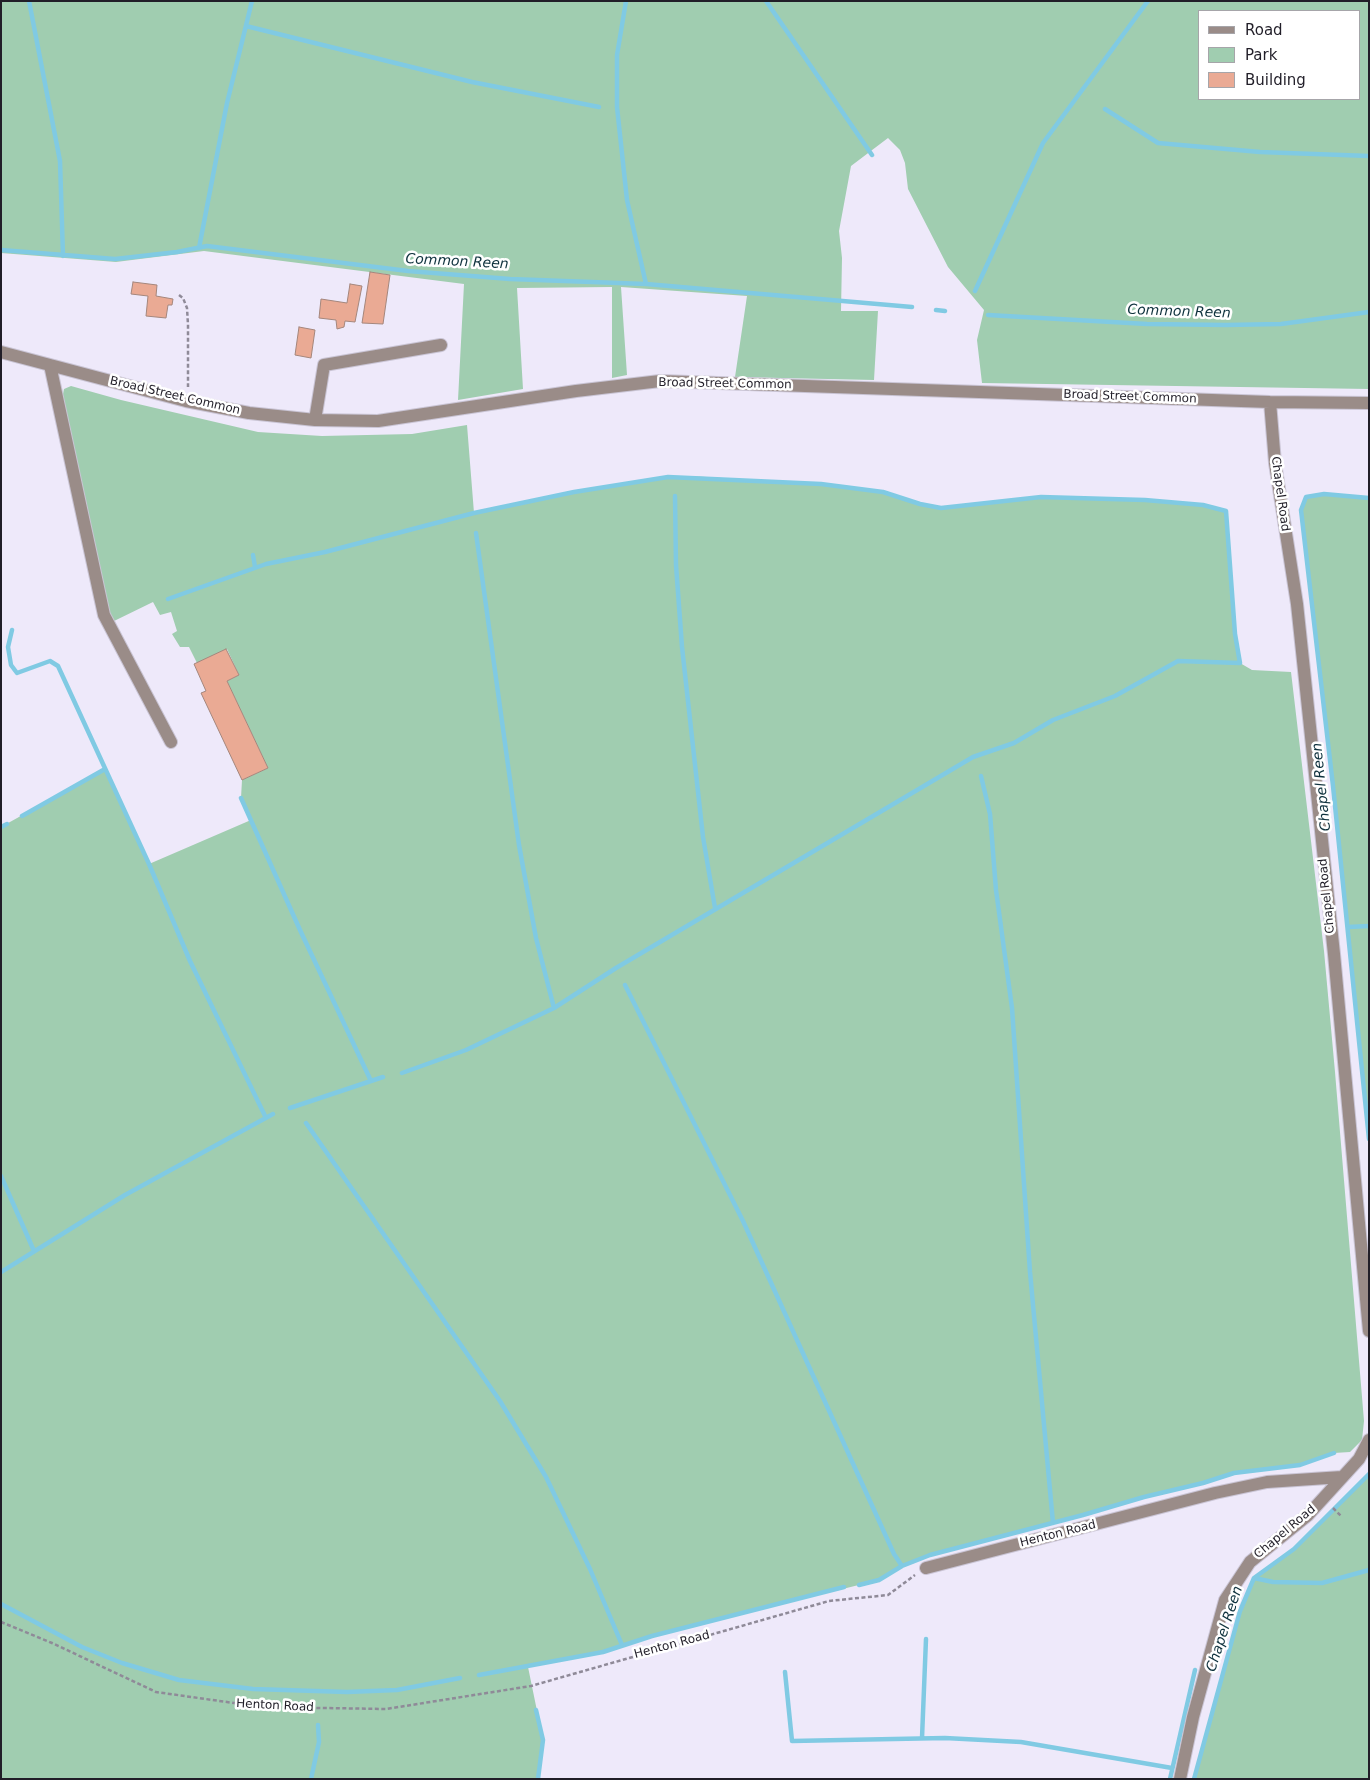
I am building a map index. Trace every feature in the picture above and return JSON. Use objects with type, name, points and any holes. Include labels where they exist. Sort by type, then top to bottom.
[{"type":"street","points":[[315,420],[324,365],[441,345]]},
{"type":"street","name":"Broad Street Common","points":[[1,352],[186,401],[249,413],[315,420],[378,421],[576,391],[660,381],[1270,402],[1369,403]]},
{"type":"street","points":[[50,365],[104,615],[171,742]]},
{"type":"street","name":"Chapel Road","points":[[1270,402],[1277,480],[1298,604],[1334,954],[1369,1332]]},
{"type":"street","name":"Chapel Road","points":[[1180,1779],[1193,1717],[1225,1600],[1250,1562],[1308,1515],[1359,1459],[1369,1440]]},
{"type":"street","name":"Henton Road","points":[[926,1568],[1215,1492],[1267,1482],[1342,1477]]},
{"type":"path","points":[[179,295],[183,298],[186,308],[188,325],[189,373],[186,401]]},
{"type":"path","name":"Henton Road","points":[[1,1622],[52,1643],[156,1692],[262,1708],[386,1709],[531,1686],[829,1601],[888,1595],[926,1568]]},
{"type":"green space","points":[[1,1],[1369,1],[1369,389],[982,383],[977,340],[984,310],[948,267],[908,189],[905,163],[900,150],[888,138],[851,166],[839,231],[842,258],[841,311],[878,311],[874,380],[735,377],[747,296],[621,287],[627,375],[612,378],[612,287],[517,288],[523,389],[458,400],[464,284],[204,251],[116,262],[1,253]]},
{"type":"green space","points":[[71,386],[121,400],[258,432],[322,436],[412,434],[467,425],[474,513],[618,484],[690,476],[821,484],[883,492],[920,504],[941,507],[1041,497],[1145,500],[1203,505],[1226,511],[1235,634],[1240,663],[1252,670],[1291,672],[1324,951],[1364,1421],[1362,1440],[1350,1452],[1334,1453],[1300,1465],[1234,1473],[1203,1483],[1144,1497],[930,1555],[902,1566],[879,1580],[652,1636],[603,1652],[528,1667],[543,1740],[538,1779],[1,1779],[1,827],[105,769],[149,864],[251,820],[241,798],[242,780],[268,768],[227,681],[239,675],[227,649],[197,663],[189,647],[180,647],[172,634],[177,631],[171,612],[160,615],[153,602],[112,622],[62,399],[64,389]]},
{"type":"green space","points":[[1324,494],[1369,498],[1369,1139],[1333,786],[1301,510],[1306,497]]},
{"type":"green space","points":[[1369,1474],[1369,1779],[1194,1779],[1240,1611],[1254,1578],[1294,1549]]},
{"type":"building","points":[[370,272],[390,275],[383,324],[362,323]]},
{"type":"building","points":[[133,282],[157,285],[156,296],[173,299],[172,305],[168,305],[166,318],[146,316],[148,296],[131,294]]},
{"type":"building","points":[[350,284],[362,286],[355,322],[345,321],[344,327],[337,329],[336,320],[319,318],[321,299],[347,303]]},
{"type":"building","points":[[299,327],[315,330],[311,358],[295,355]]},
{"type":"building","points":[[226,649],[239,675],[227,681],[268,768],[242,780],[201,693],[206,691],[194,664]]},
{"type":"waterway","points":[[29,1],[60,161],[63,256]]},
{"type":"waterway","points":[[199,248],[227,103],[252,1]]},
{"type":"waterway","points":[[626,1],[617,55],[617,107],[627,200],[646,284]]},
{"type":"waterway","points":[[766,1],[872,155]]},
{"type":"waterway","points":[[975,291],[1043,143],[1148,1]]},
{"type":"waterway","points":[[246,26],[472,82],[599,107]]},
{"type":"waterway","points":[[1105,109],[1158,143],[1260,152],[1369,156]]},
{"type":"waterway","name":"Common Reen","points":[[1,250],[115,259],[177,252],[207,246],[408,271],[510,279],[646,284],[912,307]]},
{"type":"waterway","points":[[936,310],[945,311]]},
{"type":"waterway","name":"Common Reen","points":[[988,315],[1147,324],[1226,325],[1281,324],[1369,312]]},
{"type":"waterway","points":[[168,599],[266,564],[325,552],[474,513],[574,492],[668,477],[821,484],[883,492],[920,504],[941,508],[1041,497],[1145,500],[1203,505],[1226,511],[1235,634],[1240,663],[1178,661],[1115,696],[1053,720],[1014,743],[973,757],[616,968],[554,1008],[466,1050],[402,1073]]},
{"type":"waterway","name":"Chapel Reen","points":[[1369,498],[1324,494],[1306,497],[1301,510],[1333,786],[1369,1139]]},
{"type":"waterway","points":[[675,496],[676,565],[682,647],[703,837],[715,908]]},
{"type":"waterway","points":[[476,533],[519,845],[536,938],[554,1008]]},
{"type":"waterway","points":[[253,555],[255,567]]},
{"type":"waterway","points":[[12,630],[8,647],[11,665],[17,673],[50,661],[58,666],[149,864],[190,961],[266,1118]]},
{"type":"waterway","points":[[22,816],[105,769]]},
{"type":"waterway","points":[[981,776],[990,814],[996,890],[1012,1008],[1030,1272],[1053,1523]]},
{"type":"waterway","points":[[241,798],[371,1081]]},
{"type":"waterway","points":[[1,827],[7,824]]},
{"type":"waterway","points":[[1348,927],[1369,926]]},
{"type":"waterway","points":[[625,985],[743,1221],[894,1554],[902,1566]]},
{"type":"waterway","points":[[290,1108],[383,1077]]},
{"type":"waterway","points":[[1,1272],[125,1195],[273,1114]]},
{"type":"waterway","points":[[306,1123],[500,1401],[546,1477],[590,1569],[622,1645]]},
{"type":"waterway","points":[[1,1176],[34,1251]]},
{"type":"waterway","points":[[859,1585],[879,1580],[902,1566],[930,1555],[1144,1497],[1203,1483],[1234,1473],[1300,1465],[1334,1453]]},
{"type":"waterway","name":"Chapel Reen","points":[[1194,1779],[1240,1611],[1254,1578],[1294,1549],[1369,1474]]},
{"type":"waterway","points":[[1254,1578],[1273,1582],[1322,1583],[1369,1570]]},
{"type":"waterway","points":[[479,1675],[603,1652],[652,1636],[844,1587]]},
{"type":"waterway","points":[[1,1604],[82,1647],[122,1663],[179,1680],[253,1689],[347,1692],[397,1690],[460,1678]]},
{"type":"waterway","points":[[922,1738],[926,1639]]},
{"type":"waterway","points":[[1170,1779],[1195,1670]]},
{"type":"waterway","points":[[785,1672],[792,1741],[945,1738],[1021,1742],[1172,1768]]},
{"type":"waterway","points":[[536,1710],[543,1740],[538,1779]]},
{"type":"waterway","points":[[311,1779],[319,1742],[318,1725]]}]
